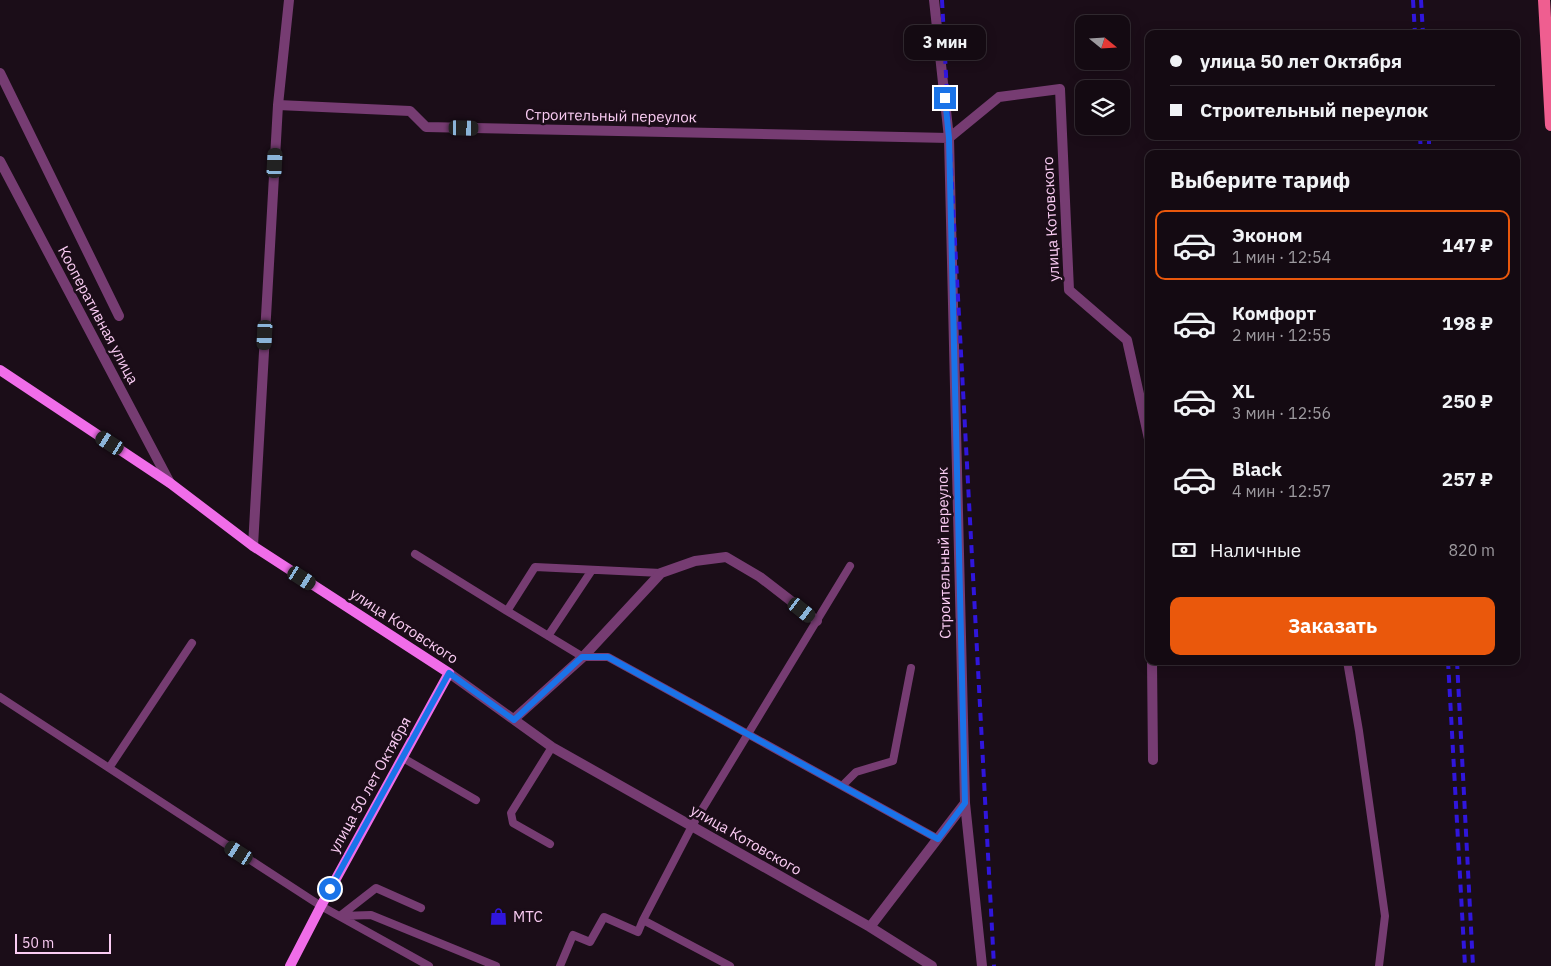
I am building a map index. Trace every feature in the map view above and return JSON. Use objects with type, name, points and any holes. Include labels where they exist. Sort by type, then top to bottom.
[{"type":"main road","points":[[1544,0],[1551,125]]},
{"type":"main road","name":"улица Котовского","points":[[0,370],[170,483],[253,546],[449,673]]},
{"type":"main road","name":"улица 50 лет Октября","points":[[290,966],[449,673]]},
{"type":"street","points":[[253,546],[278,105],[289,0]]},
{"type":"street","name":"Строительный переулок","points":[[934,0],[949,138],[965,803],[982,966]]},
{"type":"street","points":[[0,73],[119,316]]},
{"type":"street","name":"улица Котовского","points":[[949,138],[999,96],[1060,89],[1069,290],[1127,340],[1145,421]]},
{"type":"street","name":"Строительный переулок","points":[[278,105],[410,111],[426,127],[949,138]]},
{"type":"street","name":"Кооперативная улица","points":[[0,162],[170,483]]},
{"type":"street","points":[[514,720],[582,657],[660,573],[695,561],[726,558],[760,577],[817,621]]},
{"type":"street","points":[[1152,665],[1153,760]]},
{"type":"street","name":"улица Котовского","points":[[449,673],[552,747],[870,927],[926,964]]},
{"type":"street","points":[[870,927],[965,803]]},
{"type":"lane","points":[[415,554],[582,657],[608,657],[938,839]]},
{"type":"lane","points":[[560,966],[573,936],[590,942],[604,917],[638,932],[692,826],[850,566]]},
{"type":"lane","points":[[507,611],[535,567],[660,573]]},
{"type":"lane","points":[[548,636],[592,570]]},
{"type":"lane","points":[[109,768],[192,644]]},
{"type":"lane","points":[[1348,665],[1385,916],[1379,966]]},
{"type":"lane","points":[[842,786],[856,772],[893,761],[911,668]]},
{"type":"lane","points":[[0,697],[321,906],[429,966]]},
{"type":"lane","points":[[550,844],[513,823],[511,813],[552,747]]},
{"type":"lane","points":[[403,758],[476,800]]},
{"type":"lane","points":[[340,916],[376,888],[421,908]]},
{"type":"lane","points":[[340,916],[370,915],[496,966]]},
{"type":"lane","points":[[643,920],[730,966]]},
{"type":"railway","points":[[942,0],[994,966]]},
{"type":"railway","points":[[1413,0],[1415,30]]},
{"type":"railway","points":[[1421,0],[1423,30]]},
{"type":"railway","points":[[1420,140],[1421,150]]},
{"type":"railway","points":[[1429,140],[1429,150]]},
{"type":"railway","points":[[1448,665],[1465,966]]},
{"type":"railway","points":[[1457,665],[1473,966]]},
{"type":"place","name":"МТС","points":[[499,917]]},
{"type":"route","points":[[330,889],[449,673],[514,720],[582,657],[608,657],[938,839],[965,803],[949,138],[945,98]]}]
